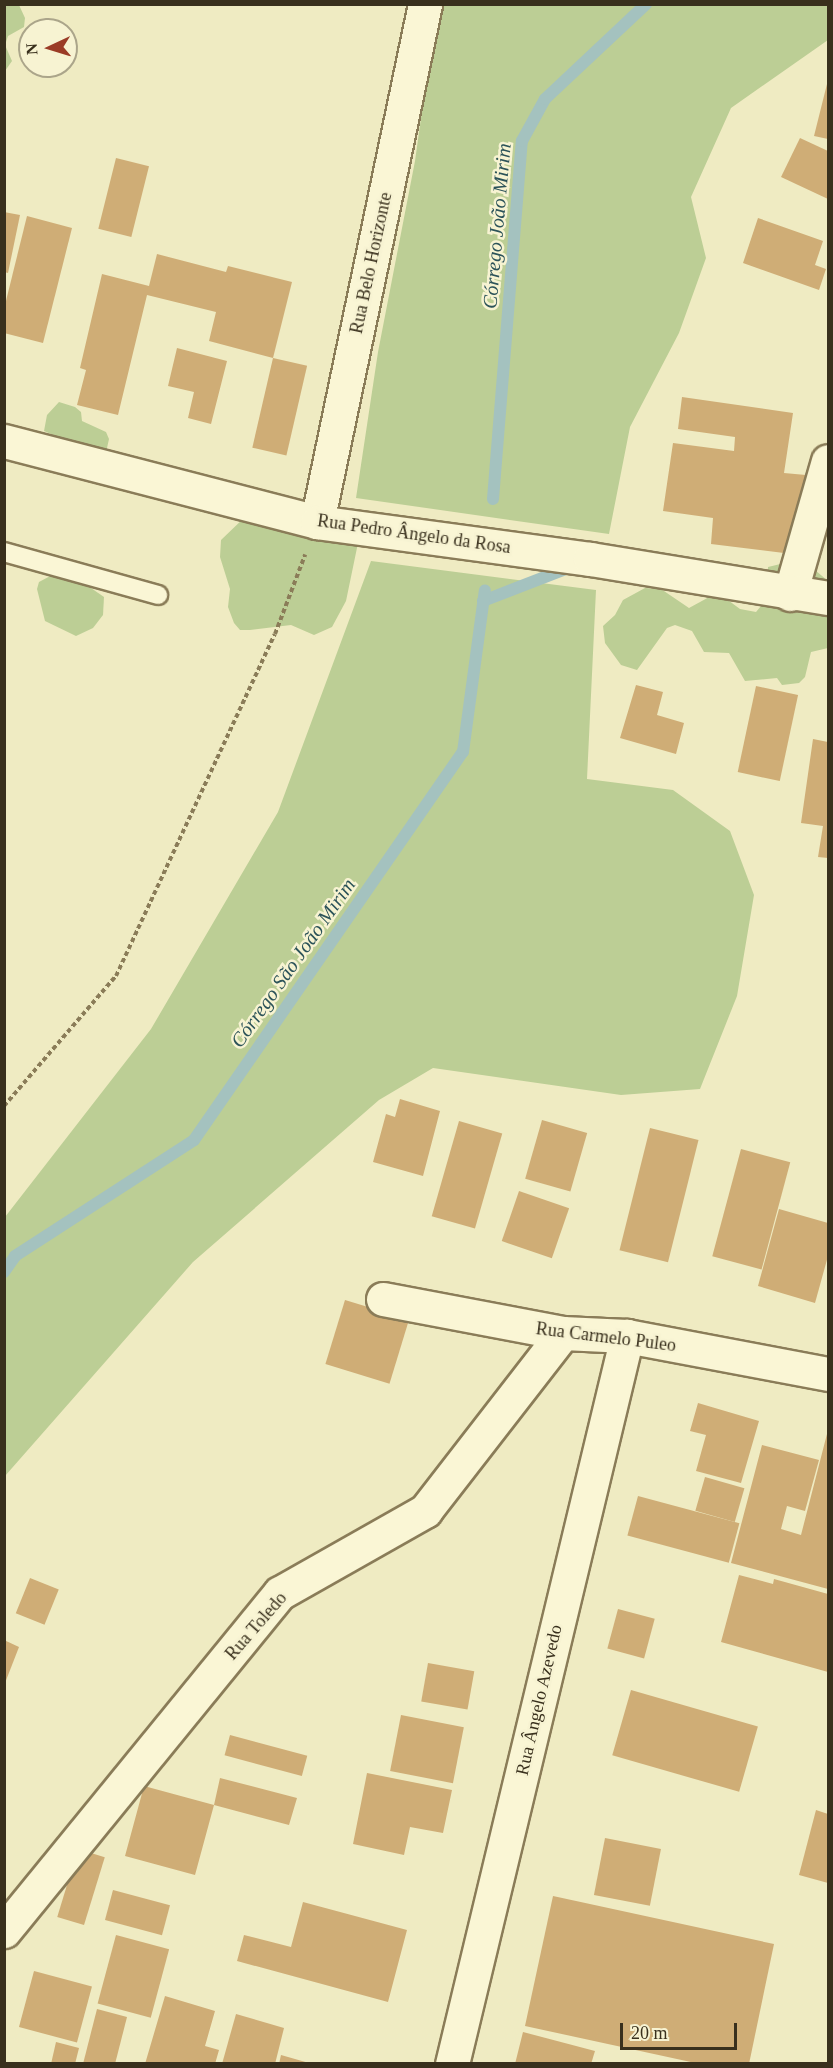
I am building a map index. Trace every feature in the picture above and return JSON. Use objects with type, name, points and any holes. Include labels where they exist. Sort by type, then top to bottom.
[{"type":"street","name":"Rua Belo Horizonte","points":[[317,522],[425,4]]},
{"type":"street","name":"Rua Pedro Ângelo da Rosa","points":[[4,441],[317,522],[590,559],[790,594],[828,598]]},
{"type":"street","points":[[790,594],[828,461]]},
{"type":"street","name":"Rua Carmelo Puleo","points":[[383,1299],[563,1333],[627,1336],[828,1374]]},
{"type":"street","name":"Rua Toledo","points":[[4,1931],[280,1593],[425,1511],[563,1333]]},
{"type":"street","name":"Rua Ângelo Azevedo","points":[[452,2064],[627,1336]]},
{"type":"lane","points":[[4,552],[158,596]]},
{"type":"path","points":[[4,1106],[116,976],[275,634],[317,522]]},
{"type":"green space","points":[[4,5],[19,5],[25,18],[18,18],[18,30],[8,36],[5,45],[12,61],[5,71]]},
{"type":"green space","points":[[440,5],[828,5],[828,40],[731,108],[691,197],[706,258],[679,333],[630,427],[609,534],[356,498],[378,352],[415,161],[436,10]]},
{"type":"green space","points":[[59,402],[75,407],[81,412],[82,421],[106,432],[109,439],[105,457],[44,431],[47,415]]},
{"type":"green space","points":[[246,516],[358,543],[346,601],[332,627],[314,635],[291,625],[240,630],[234,623],[228,607],[230,589],[220,557],[221,540]]},
{"type":"green space","points":[[371,561],[596,590],[587,779],[673,790],[730,831],[754,895],[737,996],[700,1089],[621,1095],[433,1068],[379,1100],[193,1262],[5,1476],[5,1217],[151,1029],[278,812]]},
{"type":"green space","points":[[793,561],[809,565],[828,581],[828,648],[811,652],[805,677],[799,683],[782,685],[777,678],[745,681],[729,653],[704,652],[692,631],[675,625],[667,628],[637,670],[621,665],[605,643],[603,626],[615,615],[623,600],[645,588],[661,589],[689,608],[711,596],[721,595],[740,609],[756,612],[767,599],[768,567]]},
{"type":"green space","points":[[54,574],[78,579],[104,597],[103,615],[93,628],[76,636],[45,621],[37,589],[39,582]]},
{"type":"building","points":[[828,80],[828,139],[814,136]]},
{"type":"building","points":[[800,138],[828,151],[828,199],[781,177]]},
{"type":"building","points":[[116,158],[149,166],[131,237],[98,229]]},
{"type":"building","points":[[4,212],[20,215],[8,273],[4,272]]},
{"type":"building","points":[[27,216],[72,228],[43,343],[4,333],[4,309]]},
{"type":"building","points":[[758,218],[823,241],[815,265],[826,269],[819,290],[743,263]]},
{"type":"building","points":[[157,254],[226,272],[228,266],[292,282],[273,358],[209,341],[216,312],[147,295],[118,415],[77,405],[86,370],[80,368],[102,274],[149,286]]},
{"type":"building","points":[[177,348],[227,361],[211,424],[188,418],[194,392],[168,386]]},
{"type":"building","points":[[273,358],[307,366],[286,456],[252,448]]},
{"type":"building","points":[[682,397],[793,413],[784,473],[806,475],[800,541],[795,549],[784,553],[711,544],[713,518],[663,511],[673,443],[734,451],[735,437],[678,429]]},
{"type":"building","points":[[636,685],[663,692],[657,715],[684,723],[676,754],[620,738]]},
{"type":"building","points":[[756,686],[798,695],[780,781],[738,772]]},
{"type":"building","points":[[813,739],[828,742],[828,858],[818,857],[823,826],[801,823]]},
{"type":"building","points":[[400,1099],[440,1111],[423,1176],[373,1162],[386,1114],[395,1117]]},
{"type":"building","points":[[542,1120],[587,1133],[570,1192],[525,1179]]},
{"type":"building","points":[[459,1121],[502,1133],[475,1229],[432,1216]]},
{"type":"building","points":[[650,1128],[699,1140],[668,1262],[620,1250]]},
{"type":"building","points":[[741,1149],[790,1162],[762,1269],[712,1256]]},
{"type":"building","points":[[519,1191],[569,1208],[552,1258],[502,1241]]},
{"type":"building","points":[[779,1209],[828,1223],[828,1256],[815,1303],[758,1286]]},
{"type":"building","points":[[345,1300],[409,1320],[389,1384],[325,1364]]},
{"type":"building","points":[[698,1403],[759,1421],[741,1483],[696,1471],[706,1435],[690,1431]]},
{"type":"building","points":[[828,1430],[828,1589],[731,1563],[762,1445],[819,1460],[805,1511],[787,1506],[781,1529],[801,1535]]},
{"type":"building","points":[[705,1477],[744,1488],[735,1522],[695,1511]]},
{"type":"building","points":[[638,1496],[739,1523],[729,1563],[627,1536]]},
{"type":"building","points":[[739,1575],[773,1584],[774,1579],[828,1594],[828,1672],[721,1642]]},
{"type":"building","points":[[30,1578],[59,1590],[45,1625],[16,1613]]},
{"type":"building","points":[[618,1609],[655,1619],[644,1658],[607,1649]]},
{"type":"building","points":[[4,1640],[19,1647],[5,1683],[4,1683]]},
{"type":"building","points":[[428,1663],[474,1671],[468,1710],[421,1701]]},
{"type":"building","points":[[631,1690],[758,1726],[739,1792],[612,1755]]},
{"type":"building","points":[[401,1715],[464,1727],[453,1783],[390,1771]]},
{"type":"building","points":[[230,1735],[307,1756],[302,1776],[225,1755]]},
{"type":"building","points":[[367,1773],[452,1790],[443,1833],[410,1827],[404,1855],[353,1844]]},
{"type":"building","points":[[220,1778],[297,1798],[289,1825],[214,1805]]},
{"type":"building","points":[[144,1786],[214,1805],[195,1875],[125,1856]]},
{"type":"building","points":[[816,1810],[828,1814],[828,1883],[799,1875]]},
{"type":"building","points":[[605,1838],[661,1849],[650,1906],[594,1895]]},
{"type":"building","points":[[78,1849],[105,1857],[84,1925],[57,1917]]},
{"type":"building","points":[[113,1890],[170,1905],[162,1935],[105,1920]]},
{"type":"building","points":[[553,1896],[774,1944],[749,2064],[700,2064],[525,2026]]},
{"type":"building","points":[[303,1902],[407,1930],[388,2002],[237,1961],[244,1935],[291,1947]]},
{"type":"building","points":[[116,1935],[169,1949],[151,2018],[98,2004]]},
{"type":"building","points":[[34,1971],[92,1987],[77,2043],[19,2027]]},
{"type":"building","points":[[165,1996],[215,2011],[205,2046],[219,2050],[215,2064],[145,2064]]},
{"type":"building","points":[[97,2009],[127,2017],[115,2064],[83,2064]]},
{"type":"building","points":[[236,2014],[284,2028],[275,2064],[222,2064]]},
{"type":"building","points":[[523,2032],[595,2051],[591,2064],[515,2064]]},
{"type":"building","points":[[56,2042],[79,2048],[75,2064],[51,2064]]},
{"type":"building","points":[[281,2055],[309,2063],[309,2064],[279,2064]]},
{"type":"waterway","name":"Córrego João Mirim","points":[[493,499],[522,141],[545,99],[646,4]]},
{"type":"waterway","points":[[483,601],[576,565]]},
{"type":"waterway","name":"Córrego São João Mirim","points":[[4,1272],[15,1256],[194,1140],[463,752],[485,590]]}]
